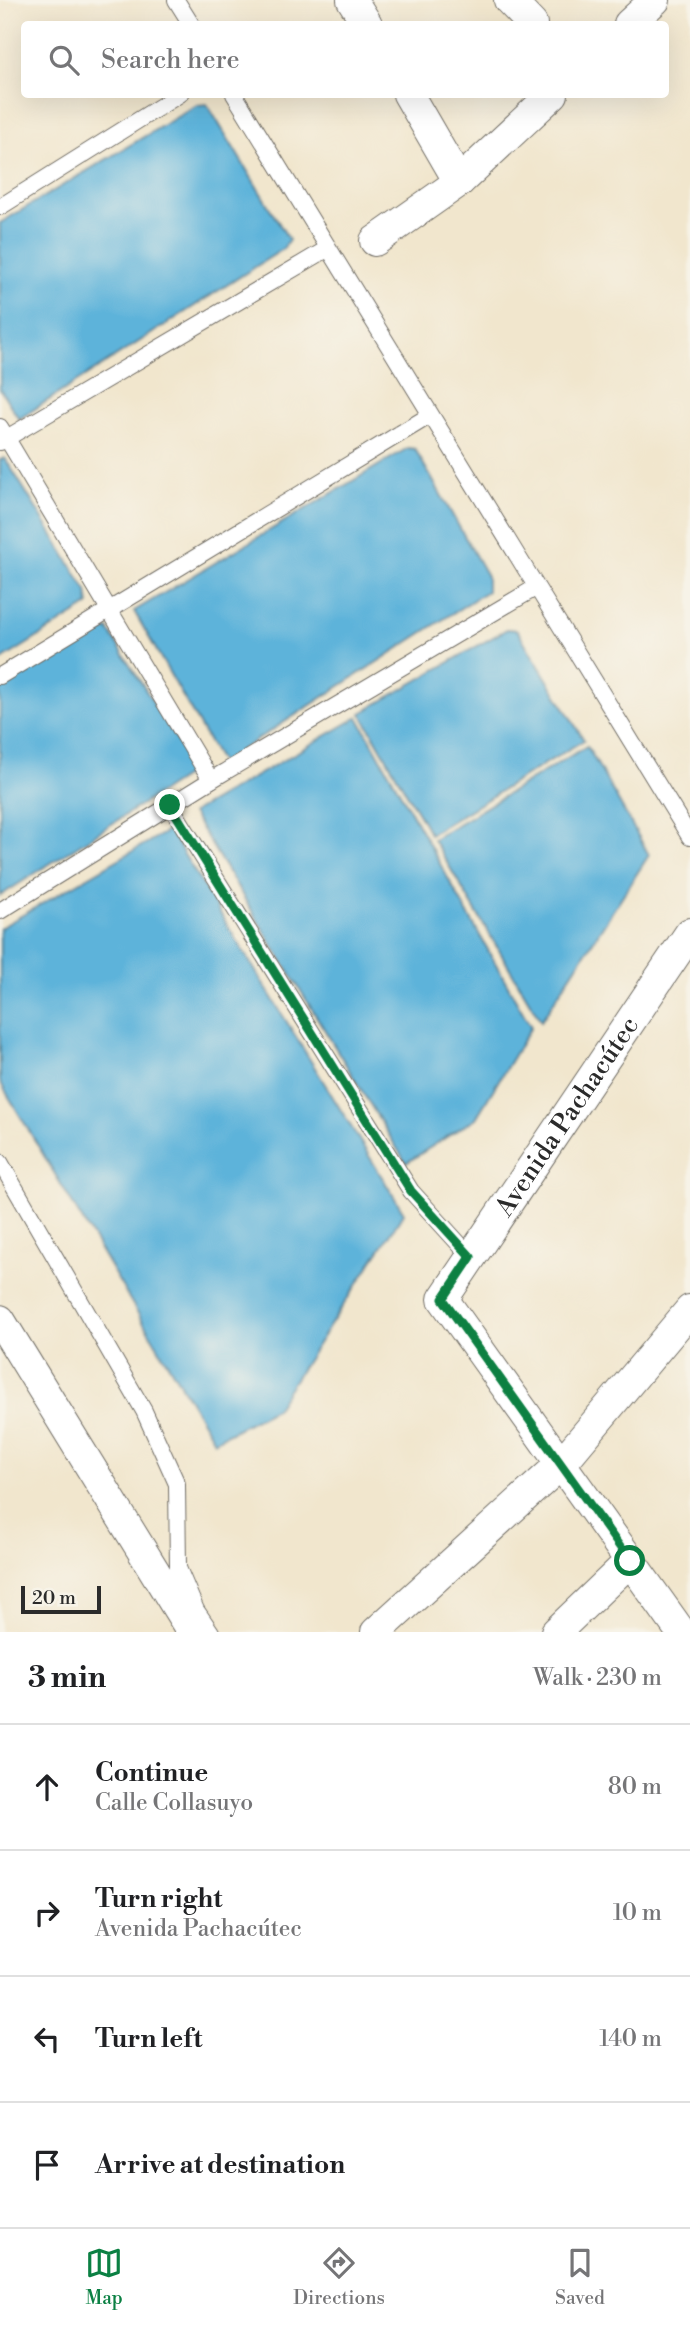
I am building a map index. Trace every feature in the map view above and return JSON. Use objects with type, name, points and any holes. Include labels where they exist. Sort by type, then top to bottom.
[{"type":"street","points":[[352,0],[365,21]]},
{"type":"street","points":[[509,0],[528,21]]},
{"type":"street","points":[[632,21],[655,0]]},
{"type":"street","points":[[410,98],[459,182]]},
{"type":"street","points":[[375,241],[459,182],[550,98]]},
{"type":"street","name":"Avenida Pachacútec","points":[[561,1464],[443,1299],[690,933]]},
{"type":"street","points":[[376,1632],[561,1464],[690,1310]]},
{"type":"street","points":[[0,1320],[192,1632]]},
{"type":"street","points":[[561,1464],[681,1632]]},
{"type":"street","points":[[556,1632],[630,1561]]},
{"type":"lane","points":[[176,0],[189,21]]},
{"type":"lane","points":[[0,206],[174,98]]},
{"type":"lane","points":[[235,98],[690,837]]},
{"type":"lane","points":[[212,780],[2,436],[327,249]]},
{"type":"lane","points":[[0,676],[429,416]]},
{"type":"lane","points":[[0,911],[170,805],[536,588]]},
{"type":"lane","points":[[170,805],[411,1191],[471,1257]]},
{"type":"lane","points":[[0,1163],[144,1411],[177,1484],[178,1568],[196,1610],[211,1632]]},
{"type":"water","points":[[207,104],[289,240],[283,249],[19,419],[0,389],[0,223],[197,105]]},
{"type":"water","points":[[408,448],[415,449],[487,576],[487,591],[221,763],[134,611]]},
{"type":"water","points":[[5,458],[87,591],[89,605],[0,661],[0,460]]},
{"type":"water","points":[[108,629],[195,770],[0,896],[0,687],[67,646]]},
{"type":"water","points":[[507,629],[517,630],[584,740],[430,834],[361,713]]},
{"type":"water","points":[[358,717],[531,1027],[476,1118],[406,1163],[192,813]]},
{"type":"water","points":[[587,746],[649,855],[541,1021],[433,839]]},
{"type":"water","points":[[169,830],[404,1213],[275,1409],[214,1441],[0,1082],[0,928]]},
{"type":"route","points":[[170,805],[411,1191],[471,1257],[443,1299],[630,1561]]}]
